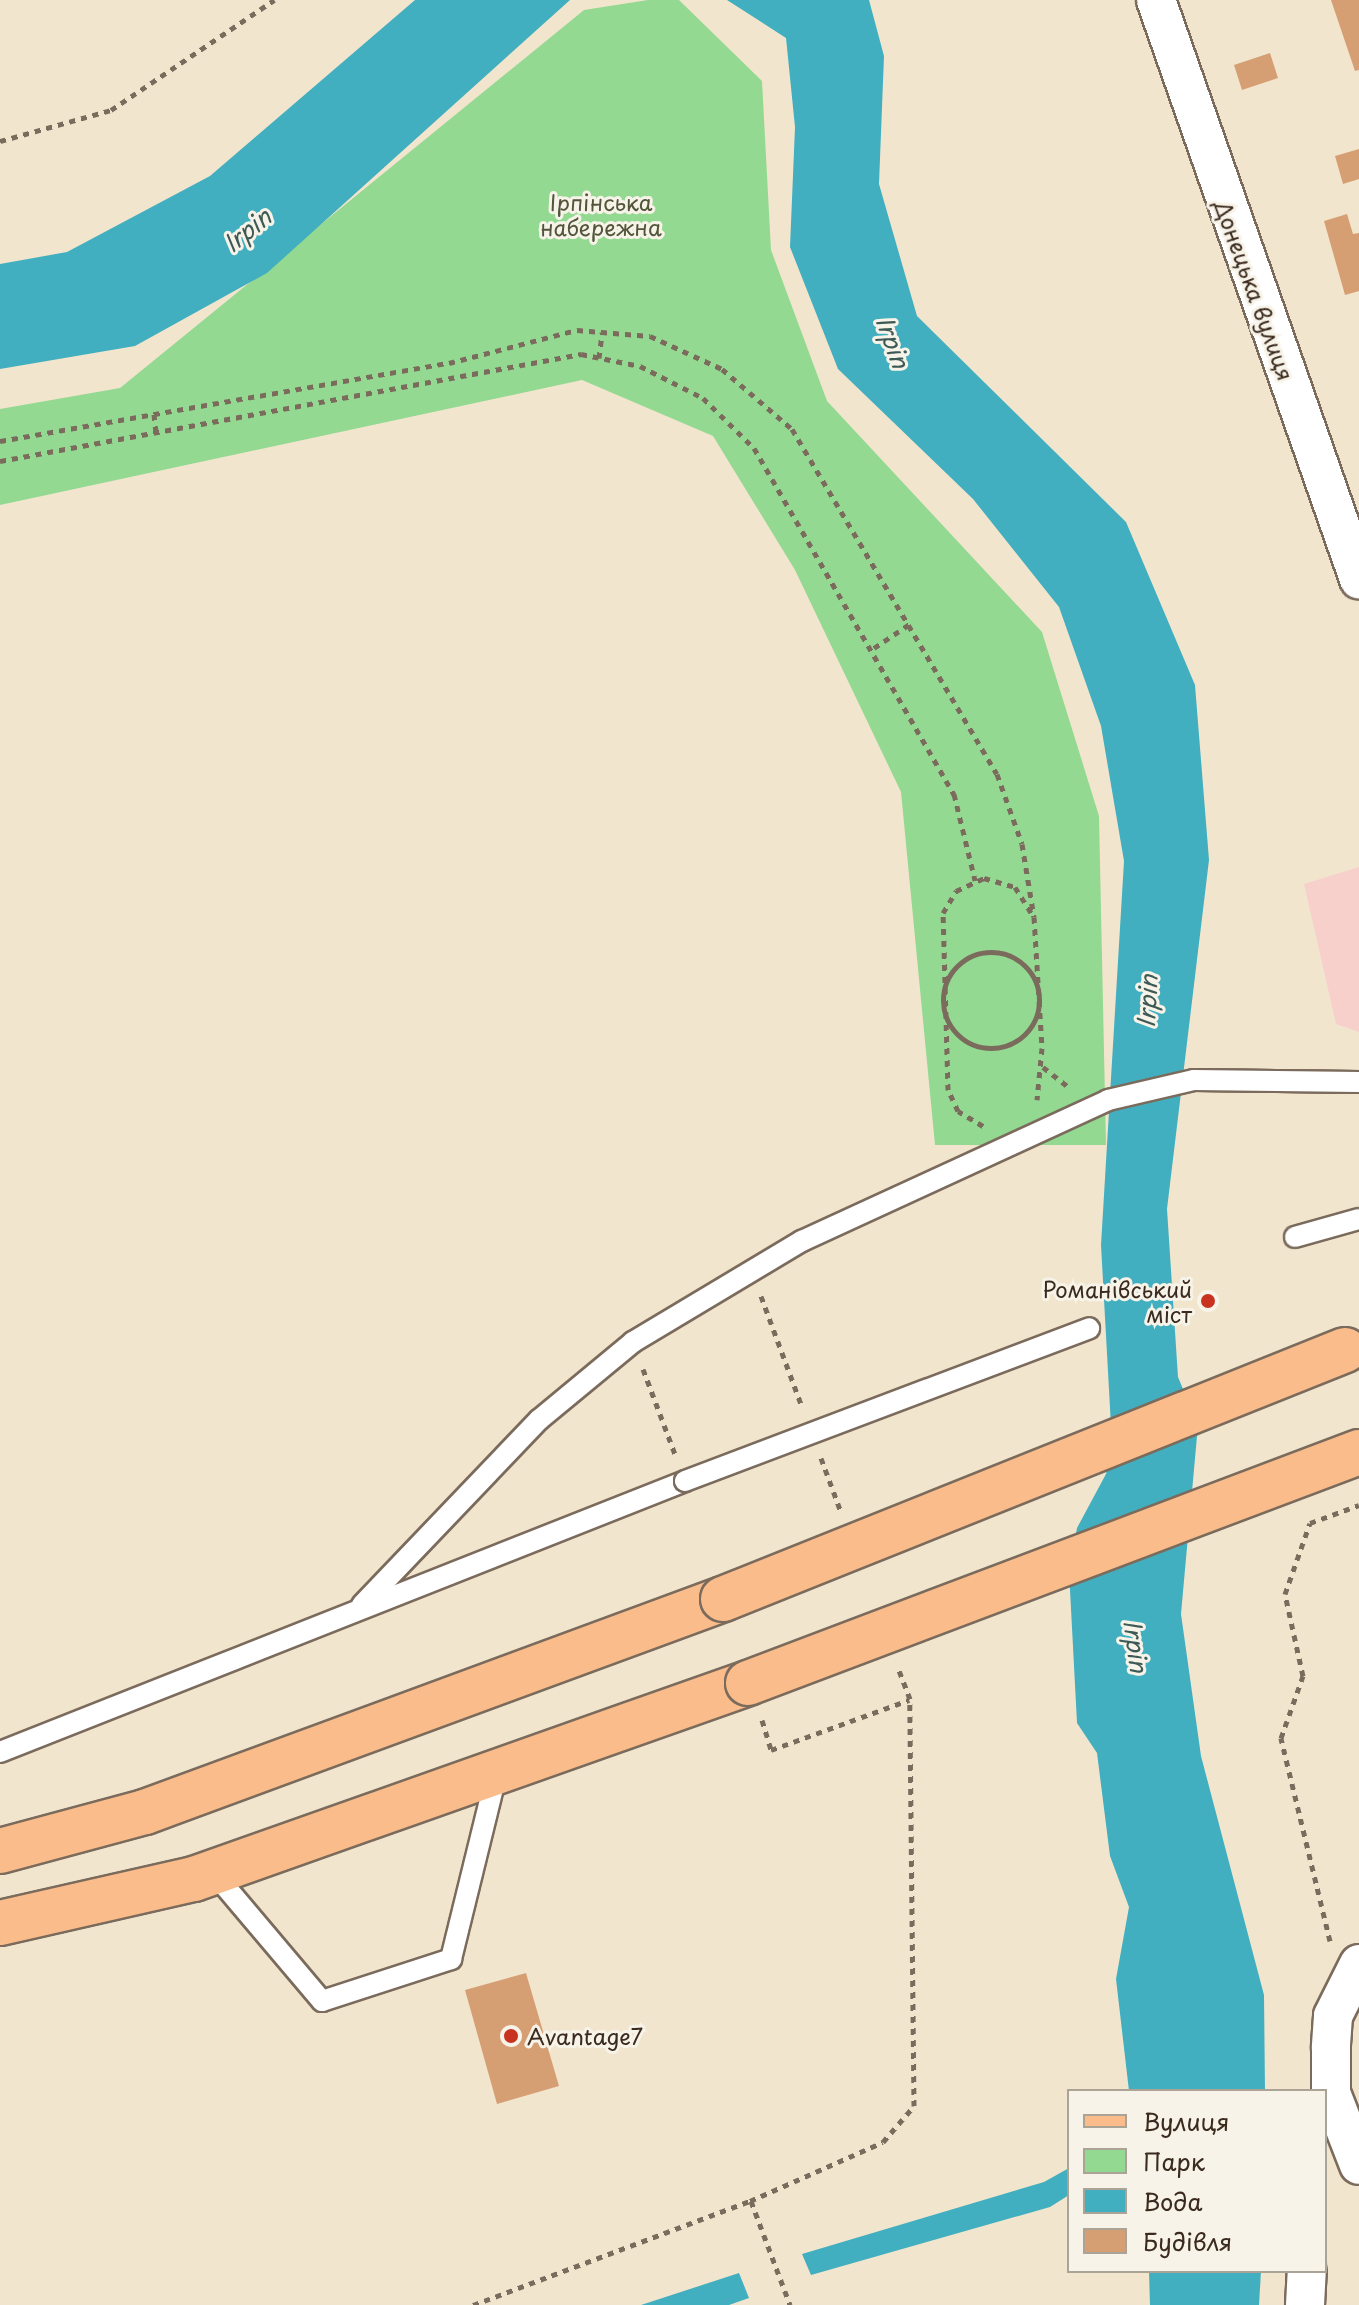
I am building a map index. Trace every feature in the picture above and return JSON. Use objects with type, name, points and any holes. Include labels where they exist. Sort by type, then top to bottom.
[{"type":"main road","points":[[0,1851],[145,1812],[723,1599],[1352,1348]]},
{"type":"main road","points":[[0,1923],[115,1902],[213,1872],[497,1772],[754,1699],[1359,1452]]},
{"type":"street","name":"Донецька вулиця","points":[[1156,0],[1359,579]]},
{"type":"street","points":[[1327,2118],[1331,2093],[1333,2016],[1353,1971]]},
{"type":"street","points":[[1331,2093],[1359,2165]]},
{"type":"street","points":[[1305,2305],[1307,2273]]},
{"type":"lane","points":[[362,1605],[540,1419],[633,1342],[751,1269],[899,1193],[1108,1100],[1194,1080],[1359,1082]]},
{"type":"lane","points":[[1295,1237],[1359,1219]]},
{"type":"lane","points":[[0,1752],[362,1605],[1089,1328]]},
{"type":"lane","points":[[213,1872],[322,2001],[451,1959],[497,1772]]},
{"type":"path","points":[[0,141],[111,110],[274,0]]},
{"type":"path","points":[[0,441],[449,363],[577,330],[650,336],[722,369],[792,429],[911,623],[997,774],[1022,844],[1034,917],[1042,1085],[1032,1111]]},
{"type":"path","points":[[599,358],[602,332]]},
{"type":"path","points":[[0,461],[581,354],[640,366],[703,398],[754,448],[874,648],[954,794],[975,880]]},
{"type":"path","points":[[154,414],[156,432]]},
{"type":"path","points":[[874,648],[911,623]]},
{"type":"path","points":[[975,880],[1008,883],[1034,917]]},
{"type":"path","points":[[975,880],[943,913],[943,1002],[953,1103],[975,1124],[997,1128]]},
{"type":"path","points":[[997,952],[1031,973],[1039,1000],[1023,1036],[985,1048],[961,1037],[943,1002],[958,965],[997,952]]},
{"type":"path","points":[[751,1269],[806,1417]]},
{"type":"path","points":[[633,1342],[685,1481]]},
{"type":"path","points":[[817,1447],[844,1521]]},
{"type":"path","points":[[1353,1971],[1330,1943],[1281,1738],[1303,1676],[1285,1594],[1310,1523],[1359,1505]]},
{"type":"path","points":[[473,2305],[750,2201],[883,2142],[914,2106],[910,1699],[893,1655]]},
{"type":"path","points":[[754,1699],[771,1750],[910,1699]]},
{"type":"path","points":[[750,2201],[790,2305]]},
{"type":"shaded area","points":[[1359,867],[1359,1032],[1336,1024],[1304,884]]},
{"type":"green space","name":"Ірпінська набережна","points":[[648,0],[679,0],[762,81],[771,250],[827,401],[1042,632],[1099,816],[1106,1145],[935,1145],[901,792],[795,570],[713,436],[582,380],[0,505],[0,409],[120,388],[584,10]]},
{"type":"water","name":"Irpin","points":[[415,0],[570,0],[267,273],[135,346],[0,369],[0,264],[67,252],[210,176]]},
{"type":"water","name":"Irpin","points":[[727,0],[869,0],[884,56],[879,184],[917,316],[1126,522],[1195,685],[1209,860],[1167,1209],[1178,1377],[1198,1425],[1181,1614],[1201,1756],[1264,1995],[1265,2089],[1129,2089],[1116,1979],[1129,1907],[1110,1856],[1097,1753],[1077,1723],[1069,1571],[1077,1528],[1106,1474],[1112,1444],[1101,1245],[1124,861],[1101,726],[1059,607],[973,499],[838,369],[790,247],[795,127],[786,38]]},
{"type":"water","points":[[1067,2169],[1067,2196],[1050,2207],[811,2275],[802,2254],[1044,2182]]},
{"type":"water","points":[[739,2273],[749,2298],[729,2305],[641,2305]]},
{"type":"water","points":[[1149,2273],[1261,2273],[1259,2305],[1150,2305]]},
{"type":"building","points":[[1331,0],[1359,0],[1359,70],[1355,71]]},
{"type":"building","points":[[1270,53],[1278,78],[1242,90],[1234,65]]},
{"type":"building","points":[[1359,149],[1359,179],[1343,184],[1335,156]]},
{"type":"building","points":[[1347,214],[1353,234],[1359,233],[1359,291],[1345,295],[1324,221]]},
{"type":"building","points":[[526,1973],[559,2086],[497,2104],[465,1990]]},
{"type":"place","name":"Романівський міст","points":[[1208,1301]]},
{"type":"place","name":"Avantage7","points":[[511,2036]]}]
